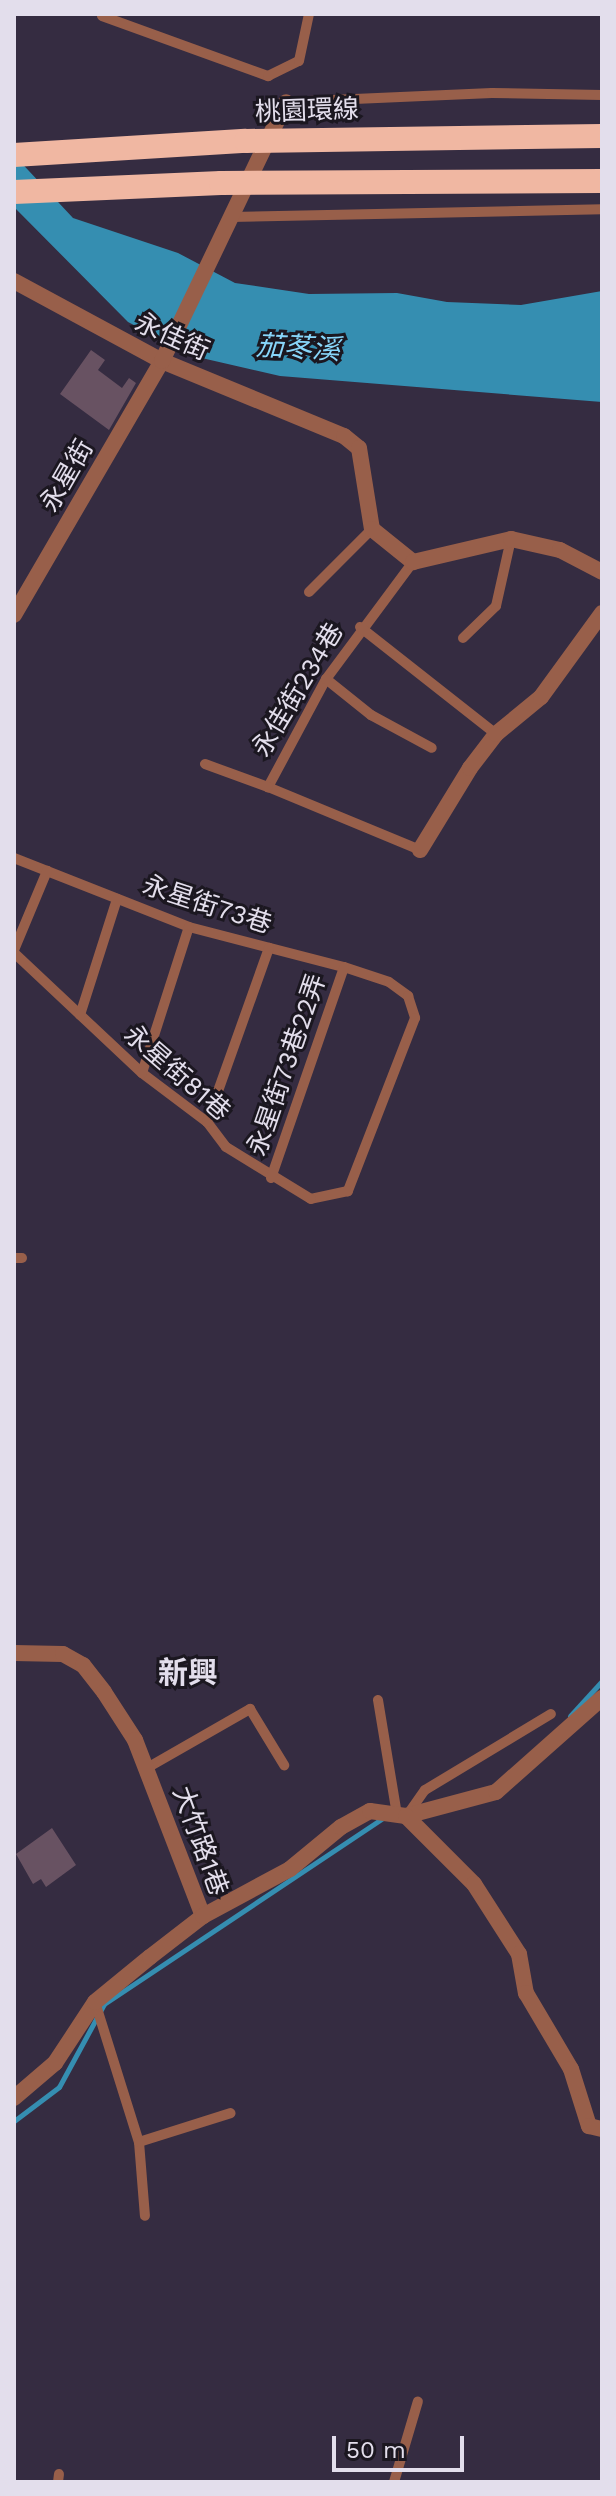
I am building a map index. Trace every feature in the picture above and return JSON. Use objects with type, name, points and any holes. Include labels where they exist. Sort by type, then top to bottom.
[{"type":"highway","name":"桃園環線","points":[[14,155],[246,141],[602,136]]},
{"type":"highway","points":[[14,192],[221,183],[602,181]]},
{"type":"street","points":[[230,217],[286,102]]},
{"type":"street","name":"永星街","points":[[14,615],[162,361],[230,217]]},
{"type":"street","name":"永佳街","points":[[14,281],[162,361],[344,436],[359,448],[372,529]]},
{"type":"street","points":[[372,529],[413,562],[511,539],[560,550],[602,572]]},
{"type":"street","points":[[420,850],[470,768],[496,734],[541,697],[602,613]]},
{"type":"street","name":"大竹路1巷","points":[[14,1653],[63,1654],[83,1665],[135,1740],[203,1916],[290,1869],[341,1827],[370,1811],[397,1812],[501,1787],[602,1698]]},
{"type":"street","points":[[397,1812],[474,1884],[519,1954],[526,1993],[571,2069],[589,2126],[602,2129]]},
{"type":"street","points":[[14,2098],[55,2063],[95,2002],[203,1916]]},
{"type":"lane","points":[[102,16],[268,76],[299,61],[309,14]]},
{"type":"lane","points":[[286,102],[492,93],[602,95]]},
{"type":"lane","points":[[230,217],[602,209]]},
{"type":"lane","points":[[309,592],[372,529]]},
{"type":"lane","points":[[463,638],[496,606],[511,539]]},
{"type":"lane","name":"永佳街234巷","points":[[413,562],[360,627],[326,679],[268,787],[420,850]]},
{"type":"lane","points":[[360,627],[496,734]]},
{"type":"lane","points":[[326,679],[371,715],[432,748]]},
{"type":"lane","points":[[205,764],[268,787]]},
{"type":"lane","name":"永星街73巷","points":[[14,858],[189,927],[344,967],[389,982],[408,996],[415,1018],[348,1191],[328,1198]]},
{"type":"lane","points":[[14,951],[47,871]]},
{"type":"lane","points":[[80,1015],[117,899]]},
{"type":"lane","points":[[142,1073],[189,927]]},
{"type":"lane","points":[[207,1122],[269,948]]},
{"type":"lane","name":"永星街81巷","points":[[14,951],[142,1073],[207,1122],[226,1147],[271,1178],[311,1199],[328,1198]]},
{"type":"lane","name":"永星街73巷22弄","points":[[271,1178],[344,967]]},
{"type":"lane","points":[[378,1700],[397,1812],[417,1801],[425,1790],[551,1714]]},
{"type":"lane","points":[[147,1768],[250,1709],[284,1765]]},
{"type":"lane","points":[[95,2002],[139,2142],[145,2216]]},
{"type":"lane","points":[[139,2142],[231,2113]]},
{"type":"lane","points":[[394,2482],[418,2401]]},
{"type":"water","name":"茄苳溪","points":[[14,155],[73,218],[178,253],[235,283],[309,294],[397,293],[447,302],[521,305],[602,291],[602,402],[280,376],[193,356],[128,322],[14,207]]},
{"type":"building","points":[[91,350],[105,360],[98,370],[122,388],[129,378],[136,383],[109,430],[60,394]]},
{"type":"building","points":[[52,1828],[76,1865],[46,1887],[41,1879],[33,1884],[16,1854]]},
{"type":"waterway","points":[[570,1716],[602,1681]]},
{"type":"waterway","points":[[14,2121],[59,2087],[104,2004],[384,1817]]},
{"type":"district","name":"新興","points":[[188,1673]]}]
